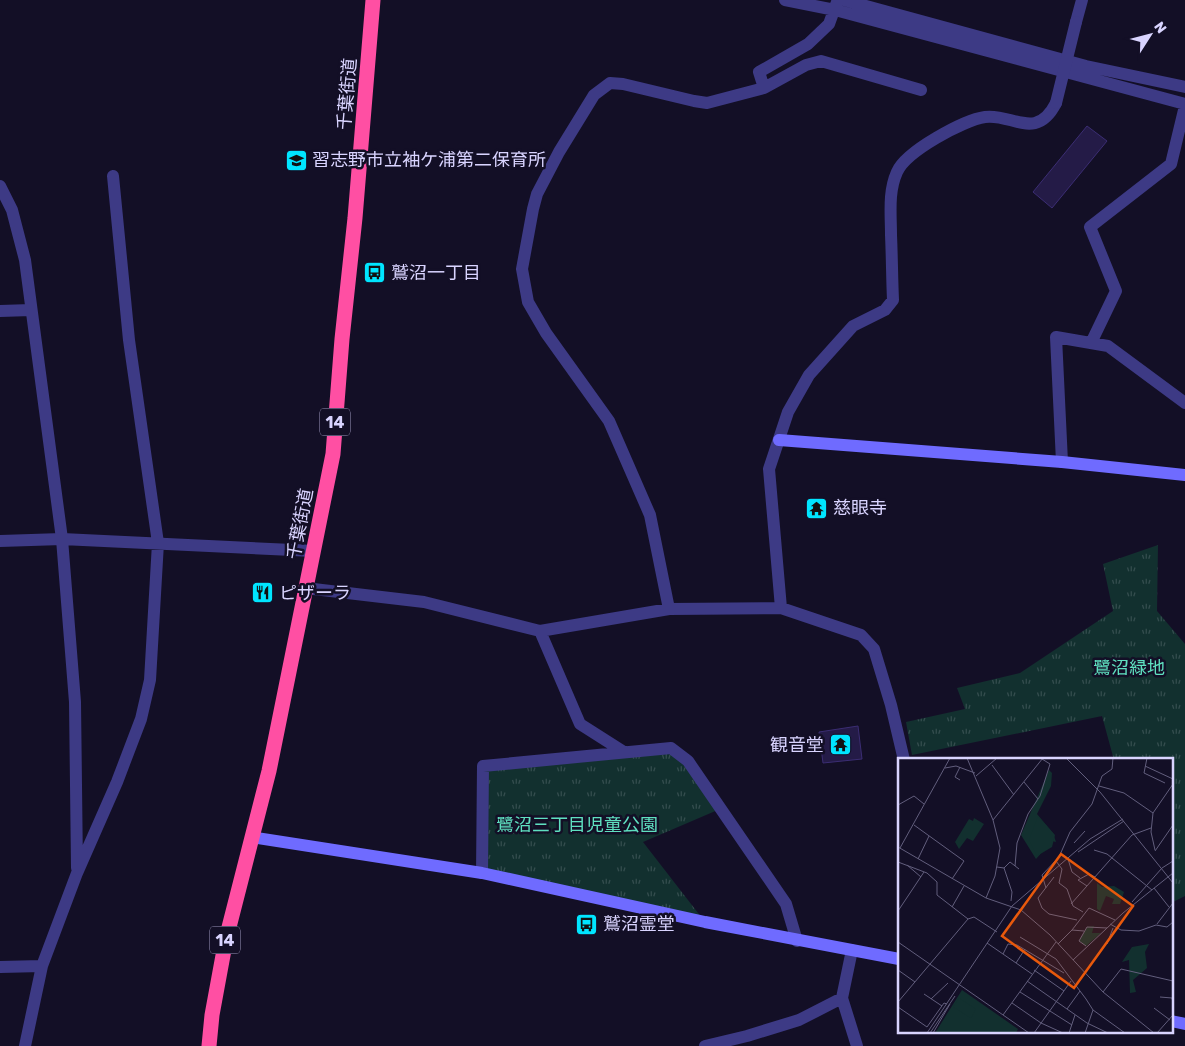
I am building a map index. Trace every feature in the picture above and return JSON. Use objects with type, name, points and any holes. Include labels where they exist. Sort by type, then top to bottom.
[{"type":"highway","name":"千葉街道","points":[[209,1046],[212,1015],[226,939],[269,771],[333,454],[373,0]]},
{"type":"street","points":[[785,0],[839,3],[1086,66],[1185,87]]},
{"type":"street","points":[[781,608],[769,469],[788,412],[809,375],[853,326],[884,310],[893,300],[890,195],[897,171],[906,158],[931,140],[960,126],[986,117],[997,117],[1022,124],[1036,122],[1050,115],[1056,104],[1082,0]]},
{"type":"street","points":[[764,88],[759,72],[808,44],[829,24],[839,3]]},
{"type":"street","points":[[839,3],[1185,105],[1171,164],[1090,227],[1116,291],[1091,343]]},
{"type":"street","points":[[669,609],[650,514],[609,421],[546,333],[528,302],[522,269],[531,218],[538,194],[558,152],[594,95],[610,82],[707,103],[764,88],[806,65],[821,61],[921,90]]},
{"type":"street","points":[[25,1046],[42,966],[77,873],[117,782],[141,719],[150,680],[158,543],[129,340],[113,176]]},
{"type":"street","points":[[0,186],[12,210],[25,260],[62,539],[75,702],[77,873]]},
{"type":"street","points":[[0,311],[31,310]]},
{"type":"street","points":[[1062,462],[1056,337],[1108,346],[1185,403]]},
{"type":"street","points":[[779,440],[1062,462],[1185,475]]},
{"type":"street","points":[[0,541],[62,539],[314,551]]},
{"type":"street","points":[[305,588],[424,602],[540,631],[669,609],[781,608],[860,635],[874,649],[891,704],[904,758]]},
{"type":"street","points":[[540,631],[580,724],[624,752]]},
{"type":"street","points":[[482,873],[482,766],[671,748],[688,761],[786,904],[797,941]]},
{"type":"street","points":[[251,837],[482,873],[797,941],[898,959]]},
{"type":"street","points":[[852,950],[842,998],[857,1046]]},
{"type":"street","points":[[0,967],[42,966]]},
{"type":"street","points":[[705,1046],[748,1036],[799,1020],[842,998]]},
{"type":"street","points":[[1172,1021],[1185,1024]]},
{"type":"green space","name":"鷺沼緑地","points":[[1158,545],[1157,611],[1185,644],[1185,896],[1172,902],[1172,758],[1113,758],[1102,716],[912,755],[906,722],[965,709],[957,688],[1020,673],[1113,611],[1103,564]]},
{"type":"green space","name":"鷺沼三丁目児童公園","points":[[671,748],[720,809],[643,842],[705,922],[482,873],[483,766]]},
{"type":"building","points":[[1087,126],[1107,141],[1052,208],[1033,192]]},
{"type":"building","points":[[858,726],[862,759],[823,763],[819,732]]},
{"type":"place","name":"習志野市立袖ケ浦第二保育所","points":[[296,160]]},
{"type":"place","name":"鷲沼一丁目","points":[[375,273]]},
{"type":"place","name":"慈眼寺","points":[[817,508]]},
{"type":"place","name":"ピザーラ","points":[[263,593]]},
{"type":"place","name":"観音堂","points":[[840,745]]},
{"type":"place","name":"鷲沼霊堂","points":[[587,924]]}]
